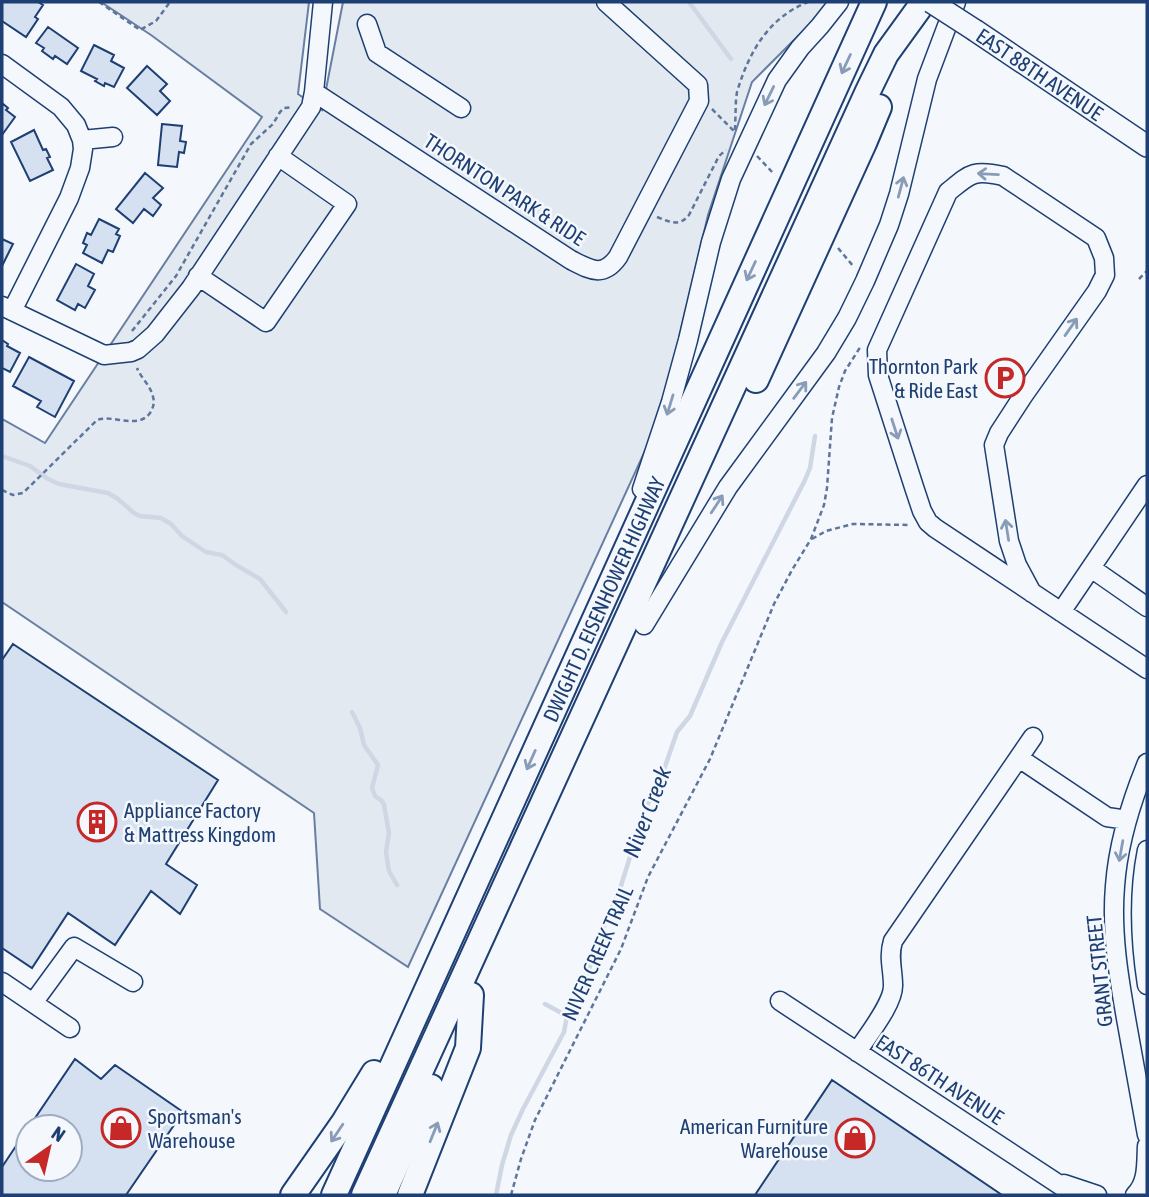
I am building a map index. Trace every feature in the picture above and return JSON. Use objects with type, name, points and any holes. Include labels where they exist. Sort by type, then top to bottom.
[{"type":"highway","name":"DWIGHT D. EISENHOWER HIGHWAY","points":[[334,1195],[874,2]]},
{"type":"highway","points":[[383,1195],[471,995],[864,143],[924,4]]},
{"type":"highway","points":[[364,1195],[868,91],[886,54],[924,4]]},
{"type":"highway","points":[[293,1195],[363,1092],[445,947]]},
{"type":"highway","points":[[410,1195],[468,1048],[471,995]]},
{"type":"main road","name":"EAST 88TH AVENUE","points":[[924,4],[976,31],[1147,146]]},
{"type":"street","points":[[2,64],[61,107],[76,125],[82,140],[82,157],[75,184],[7,308],[104,355],[131,352],[155,334],[198,276],[308,113],[314,92],[323,2]]},
{"type":"street","name":"THORNTON PARK & RIDE","points":[[314,92],[571,260],[599,271],[607,269],[618,257],[699,101],[698,85],[606,2]]},
{"type":"street","points":[[599,609],[671,402],[711,242],[731,179],[777,80],[839,2]]},
{"type":"street","points":[[643,625],[728,487],[826,353],[856,300],[889,225],[927,79],[956,2]]},
{"type":"street","points":[[367,23],[377,53],[461,108]]},
{"type":"street","points":[[82,140],[113,137]]},
{"type":"street","points":[[198,276],[266,323],[347,204],[278,156]]},
{"type":"street","points":[[1032,593],[1017,565],[1009,541],[994,444],[1023,396],[1097,291],[1105,275],[1104,258],[1096,238],[1003,176],[985,172],[969,175],[948,192],[877,351],[878,375],[922,511],[928,522],[1032,593],[1147,669]]},
{"type":"street","points":[[1061,612],[1147,485]]},
{"type":"street","points":[[1091,568],[1147,607]]},
{"type":"street","points":[[857,1052],[891,998],[893,984],[889,959],[893,941],[1034,737]]},
{"type":"street","points":[[1019,758],[1107,817],[1127,820]]},
{"type":"street","name":"GRANT STREET","points":[[1147,763],[1127,820],[1115,885],[1115,945],[1147,1135]]},
{"type":"street","points":[[1147,850],[1140,903],[1147,985]]},
{"type":"street","points":[[33,1003],[74,947],[133,982]]},
{"type":"street","points":[[2,982],[70,1028]]},
{"type":"street","name":"EAST 86TH AVENUE","points":[[780,1001],[1075,1195]]},
{"type":"street","points":[[1135,1195],[1142,1187],[1145,1177],[1147,1146]]},
{"type":"street","points":[[1048,1177],[1097,1195]]},
{"type":"path","points":[[99,2],[140,30],[156,21],[170,2]]},
{"type":"path","points":[[736,99],[740,83],[761,38],[780,18],[795,7],[808,2]]},
{"type":"path","points":[[128,336],[176,276],[251,144],[273,124],[284,108],[299,107]]},
{"type":"path","points":[[712,109],[735,132]]},
{"type":"path","points":[[653,215],[675,223],[685,221],[719,156],[730,141]]},
{"type":"path","points":[[1139,279],[1147,271]]},
{"type":"path","name":"NIVER CREEK TRAIL","points":[[511,1195],[535,1120],[613,966],[648,877],[710,759],[774,604],[811,539],[824,505],[832,418],[839,387],[845,371],[860,348]]},
{"type":"path","points":[[2,490],[15,495],[29,489],[97,420],[106,418],[136,421],[146,417],[150,413],[154,398],[138,373],[134,360]]},
{"type":"path","points":[[811,539],[826,531],[853,524],[904,526],[928,522]]},
{"type":"shaded area","points":[[101,2],[309,2],[298,94],[322,110],[343,2],[830,2],[752,82],[708,215],[661,416],[408,967],[320,909],[314,813],[2,602],[2,419],[45,443],[262,117],[151,35]]},
{"type":"building","points":[[2,2],[38,2],[43,5],[35,17],[38,19],[26,37],[2,21]]},
{"type":"building","points":[[48,27],[78,48],[67,64],[55,56],[53,59],[36,43]]},
{"type":"building","points":[[94,45],[114,55],[111,61],[124,68],[114,87],[105,83],[104,86],[81,71]]},
{"type":"building","points":[[147,66],[167,84],[160,91],[170,101],[157,115],[127,88]]},
{"type":"building","points":[[2,103],[15,117],[2,135]]},
{"type":"building","points":[[162,124],[182,126],[180,141],[186,142],[184,153],[179,152],[177,167],[158,165]]},
{"type":"building","points":[[34,130],[43,150],[46,149],[50,157],[47,158],[53,170],[30,181],[11,142]]},
{"type":"building","points":[[145,173],[163,188],[153,198],[161,205],[153,216],[144,209],[133,223],[116,209]]},
{"type":"building","points":[[99,219],[119,229],[116,234],[120,236],[113,252],[108,250],[102,263],[83,253],[87,245],[83,243],[87,233],[91,235]]},
{"type":"building","points":[[2,239],[13,244],[2,266]]},
{"type":"building","points":[[76,264],[94,274],[88,286],[95,290],[85,308],[78,304],[75,310],[57,300]]},
{"type":"building","points":[[2,340],[20,353],[10,372],[2,368]]},
{"type":"building","points":[[29,357],[74,381],[55,417],[37,407],[41,401],[13,386]]},
{"type":"building","name":"Appliance Factory & Mattress Kingdom","points":[[13,644],[218,780],[166,864],[197,885],[180,914],[151,891],[115,945],[68,913],[32,968],[2,948],[2,660]]},
{"type":"building","name":"Sportsman's Warehouse","points":[[75,1059],[101,1079],[115,1065],[183,1112],[126,1195],[2,1195],[2,1167],[14,1149],[14,1183],[84,1183],[84,1113],[38,1113]]},
{"type":"building","name":"American Furniture Warehouse","points":[[832,1080],[1002,1195],[755,1195]]},
{"type":"waterway","name":"Niver Creek","points":[[689,2],[731,59]]},
{"type":"waterway","name":"Niver Creek","points":[[496,1195],[511,1135],[564,1032],[567,1016],[588,972],[605,922],[619,892],[645,809],[659,784],[677,732],[690,716],[722,642],[805,480],[810,468],[815,436]]},
{"type":"waterway","points":[[2,456],[30,466],[59,484],[108,493],[140,516],[161,518],[206,552],[222,555],[260,579],[286,612]]},
{"type":"waterway","points":[[352,712],[364,745],[378,765],[372,788],[375,796],[384,805],[389,833],[386,852],[389,871],[397,885]]},
{"type":"waterway","points":[[545,1004],[567,1016]]},
{"type":"place","name":"Thornton Park & Ride East","points":[[1005,378]]},
{"type":"place","name":"Appliance Factory & Mattress Kingdom","points":[[97,822]]},
{"type":"place","name":"Sportsman's Warehouse","points":[[121,1128]]},
{"type":"place","name":"American Furniture Warehouse","points":[[855,1138]]}]
